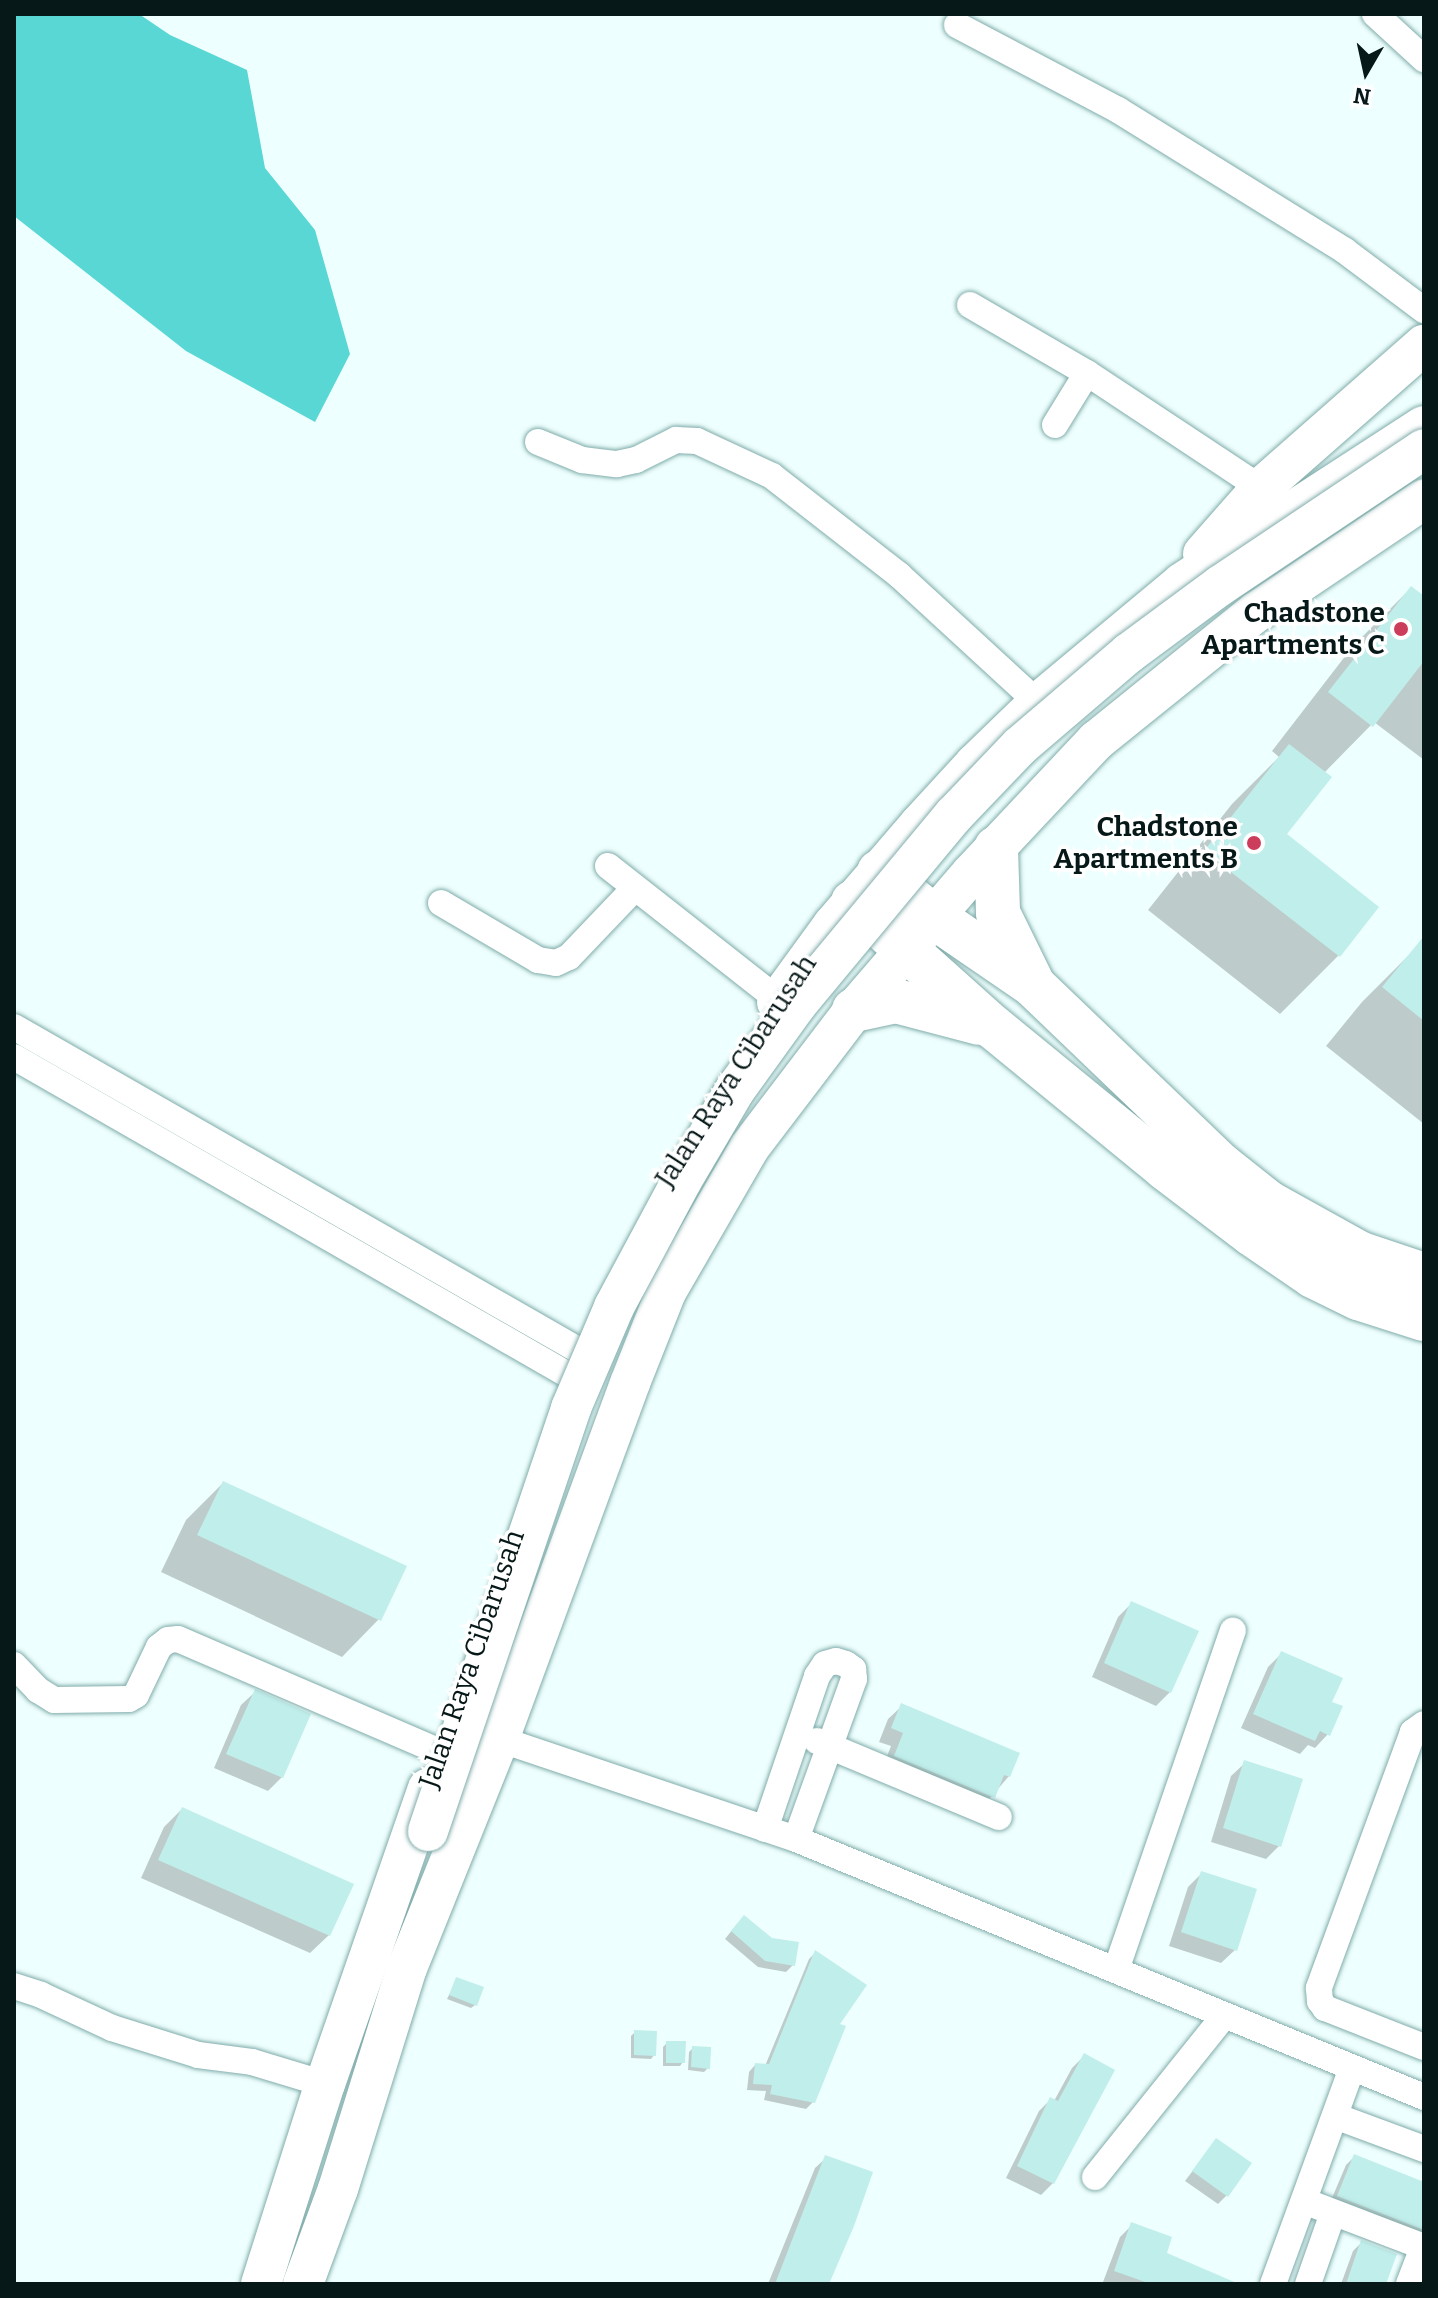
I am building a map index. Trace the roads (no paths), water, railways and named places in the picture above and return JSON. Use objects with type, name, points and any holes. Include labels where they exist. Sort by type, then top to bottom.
[{"type":"highway","points":[[983,861],[998,913],[1033,985]]},
{"type":"highway","points":[[855,900],[934,917],[1033,985],[1221,1165],[1269,1203],[1361,1254],[1424,1275]]},
{"type":"highway","points":[[855,900],[898,958],[993,1027],[1165,1168],[1313,1276],[1358,1298],[1424,1319]]},
{"type":"highway","points":[[854,1010],[896,1001],[993,1027]]},
{"type":"main road","points":[[1182,583],[1261,488],[1424,345]]},
{"type":"main road","name":"Jalan Raya Cibarusah","points":[[261,2284],[340,2039],[575,1363],[616,1269],[687,1138],[778,1000],[855,900],[975,764],[1038,703],[1182,583],[1424,426]]},
{"type":"main road","name":"Jalan Raya Cibarusah","points":[[407,1968],[434,1832],[571,1408],[614,1307],[682,1180],[735,1090],[788,1016],[954,815],[1020,746],[1140,644],[1424,449]]},
{"type":"main road","name":"Jalan Raya Cibarusah","points":[[340,2039],[366,2012],[599,1380],[644,1283],[769,1063],[841,971],[970,822],[1020,771],[1180,635],[1255,580],[1424,466]]},
{"type":"main road","name":"Jalan Raya Cibarusah","points":[[303,2284],[338,2189],[407,1968],[499,1739],[583,1505],[666,1292],[749,1148],[854,1010],[898,958],[983,861],[1096,741],[1256,612],[1424,499]]},
{"type":"main road","points":[[919,825],[919,846],[931,864],[949,875],[983,861]]},
{"type":"street","points":[[1375,14],[1424,59]]},
{"type":"street","points":[[957,25],[1118,110],[1345,251],[1424,310]]},
{"type":"street","points":[[970,305],[1087,373],[1261,488]]},
{"type":"street","points":[[1055,425],[1087,373]]},
{"type":"street","points":[[538,442],[582,460],[617,464],[636,460],[676,440],[697,441],[772,476],[899,575],[1038,703]]},
{"type":"street","points":[[608,866],[778,1000]]},
{"type":"street","points":[[441,903],[538,960],[556,963],[569,957],[635,888]]},
{"type":"street","points":[[14,1027],[575,1363]]},
{"type":"street","points":[[14,1057],[575,1363]]},
{"type":"street","points":[[1116,1970],[1233,1631]]},
{"type":"street","points":[[14,1665],[38,1690],[54,1700],[131,1699],[159,1647],[178,1639],[441,1752]]},
{"type":"street","points":[[765,1829],[817,1676],[825,1664],[836,1661],[846,1664],[853,1669],[854,1679],[796,1839]]},
{"type":"street","points":[[1424,1724],[1413,1732],[1319,1988],[1320,2001],[1325,2008],[1424,2047]]},
{"type":"street","points":[[799,1734],[999,1817]]},
{"type":"street","points":[[499,1739],[796,1839],[1424,2097]]},
{"type":"street","points":[[14,1986],[112,2028],[198,2055],[252,2062],[325,2084]]},
{"type":"street","points":[[1095,2177],[1223,2017]]},
{"type":"street","points":[[1273,2284],[1352,2068]]},
{"type":"street","points":[[1335,2116],[1424,2149]]},
{"type":"street","points":[[1304,2201],[1423,2247],[1409,2284]]},
{"type":"street","points":[[1308,2284],[1333,2213]]},
{"type":"place","name":"Chadstone Apartments C","points":[[1401,629]]},
{"type":"place","name":"Chadstone Apartments B","points":[[1254,843]]}]
